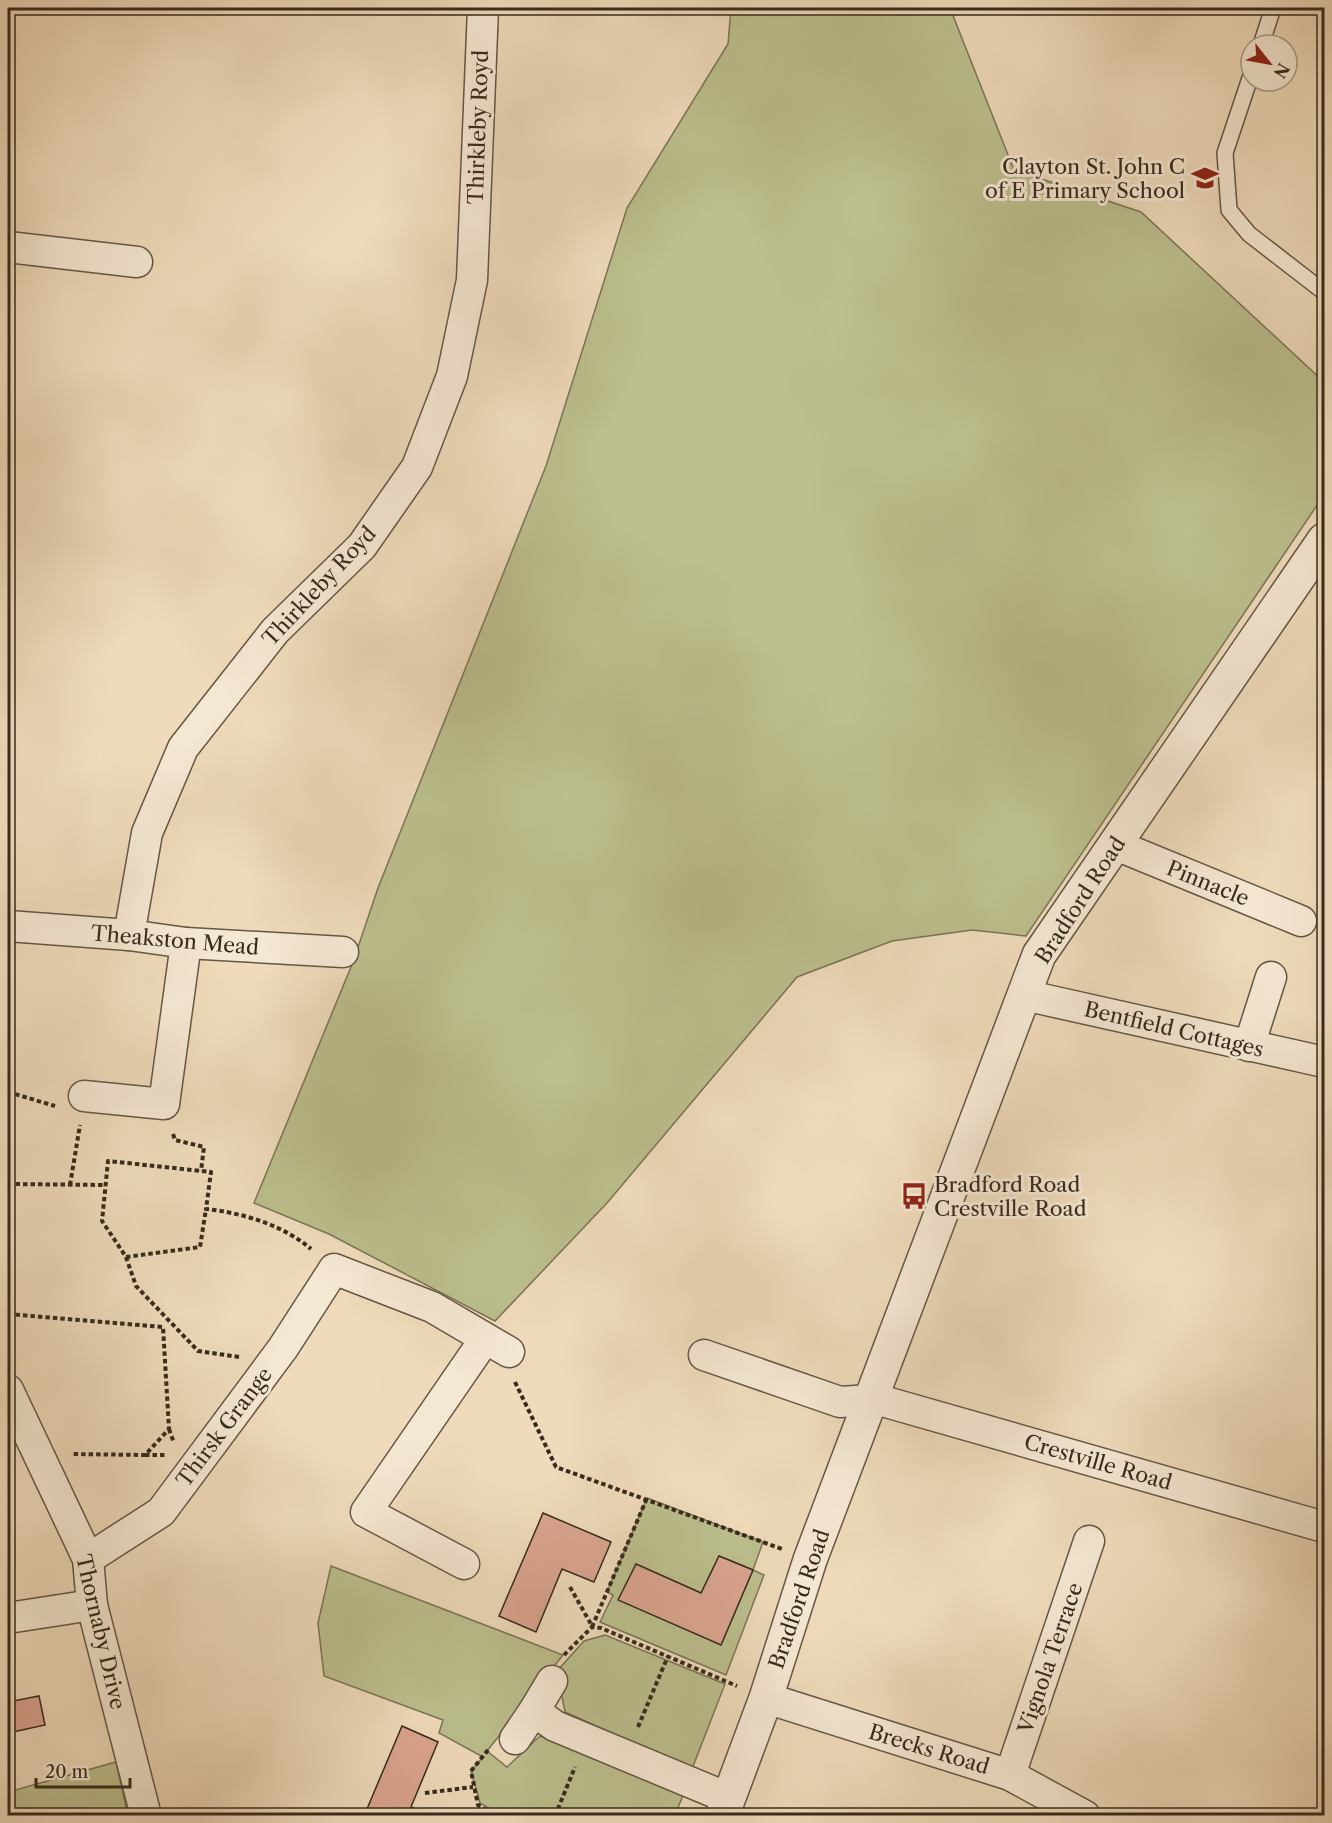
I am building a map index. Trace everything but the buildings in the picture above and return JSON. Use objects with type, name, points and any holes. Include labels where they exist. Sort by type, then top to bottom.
[{"type":"street","name":"Thirkleby Royd","points":[[129,935],[147,833],[183,748],[275,631],[362,546],[417,467],[452,376],[472,280],[483,8]]},
{"type":"street","points":[[8,247],[137,262]]},
{"type":"street","name":"Bradford Road","points":[[534,1711],[555,1726],[626,1756],[725,1807],[766,1698],[810,1560],[1039,956],[1324,540]]},
{"type":"street","name":"Pinnacle","points":[[1116,845],[1301,921]]},
{"type":"street","name":"Theakston Mead","points":[[10,927],[129,935],[186,943],[343,952]]},
{"type":"street","points":[[73,1102],[164,1104],[186,943]]},
{"type":"street","points":[[1249,1046],[1271,977]]},
{"type":"street","name":"Bentfield Cottages","points":[[1024,995],[1324,1062]]},
{"type":"street","points":[[334,1269],[432,1307],[497,1346],[366,1512],[464,1564]]},
{"type":"street","name":"Thirsk Grange","points":[[88,1559],[161,1512],[265,1372],[334,1269]]},
{"type":"street","points":[[704,1355],[840,1402],[871,1399]]},
{"type":"street","name":"Thornaby Drive","points":[[8,1390],[88,1559],[92,1605],[146,1815]]},
{"type":"street","name":"Crestville Road","points":[[871,1399],[1324,1527]]},
{"type":"street","name":"Vignola Terrace","points":[[1010,1775],[1089,1541]]},
{"type":"street","points":[[8,1618],[92,1605]]},
{"type":"street","points":[[504,1742],[534,1711],[554,1672]]},
{"type":"street","name":"Brecks Road","points":[[766,1698],[1010,1775],[1086,1815]]},
{"type":"lane","points":[[1265,33],[1273,8]]},
{"type":"lane","points":[[1245,93],[1225,153],[1229,210],[1249,234],[1324,292]]},
{"type":"path","points":[[10,927],[10,1092],[73,1102]]},
{"type":"path","points":[[164,1104],[175,1140],[204,1147],[201,1171]]},
{"type":"path","points":[[126,1257],[200,1247],[211,1172],[108,1161],[102,1221],[126,1257],[135,1286],[198,1351],[243,1357],[265,1372]]},
{"type":"path","points":[[8,1184],[105,1185]]},
{"type":"path","points":[[206,1209],[233,1212],[295,1235],[334,1269]]},
{"type":"path","points":[[8,1314],[163,1328]]},
{"type":"path","points":[[38,1454],[145,1455],[169,1429],[163,1328],[165,1316]]},
{"type":"path","points":[[497,1346],[556,1467],[748,1536]]},
{"type":"path","points":[[554,1672],[592,1627],[647,1498]]},
{"type":"path","points":[[570,1587],[592,1627],[668,1656],[766,1698]]},
{"type":"path","points":[[626,1756],[668,1656]]},
{"type":"path","points":[[555,1815],[587,1739]]},
{"type":"path","points":[[495,1815],[478,1805],[471,1771],[504,1742]]},
{"type":"path","points":[[425,1793],[473,1787]]},
{"type":"green space","points":[[731,8],[950,8],[1014,170],[1141,212],[1324,382],[1324,495],[1026,936],[972,930],[892,941],[797,977],[607,1203],[495,1321],[329,1234],[254,1203],[353,962],[378,888],[546,466],[627,208],[728,44]]},
{"type":"green space","points":[[647,1498],[763,1542],[753,1570],[764,1575],[726,1675],[600,1622],[613,1595],[607,1592]],"holes":[[[719,1556],[753,1570],[721,1645],[621,1598],[636,1564],[701,1593]]]},
{"type":"green space","points":[[331,1566],[563,1655],[487,1751],[507,1767],[540,1736],[684,1793],[675,1815],[500,1815],[480,1803],[471,1771],[483,1757],[439,1733],[443,1720],[324,1676],[318,1623]]},
{"type":"green space","points":[[605,1635],[725,1684],[692,1769],[565,1712],[557,1671],[584,1641]]},
{"type":"green space","points":[[116,1762],[128,1815],[8,1815],[8,1792]]},
{"type":"place","name":"Clayton St. John C of E Primary School","points":[[1205,178]]},
{"type":"place","name":"Bradford Road Crestville Road","points":[[914,1196]]}]
